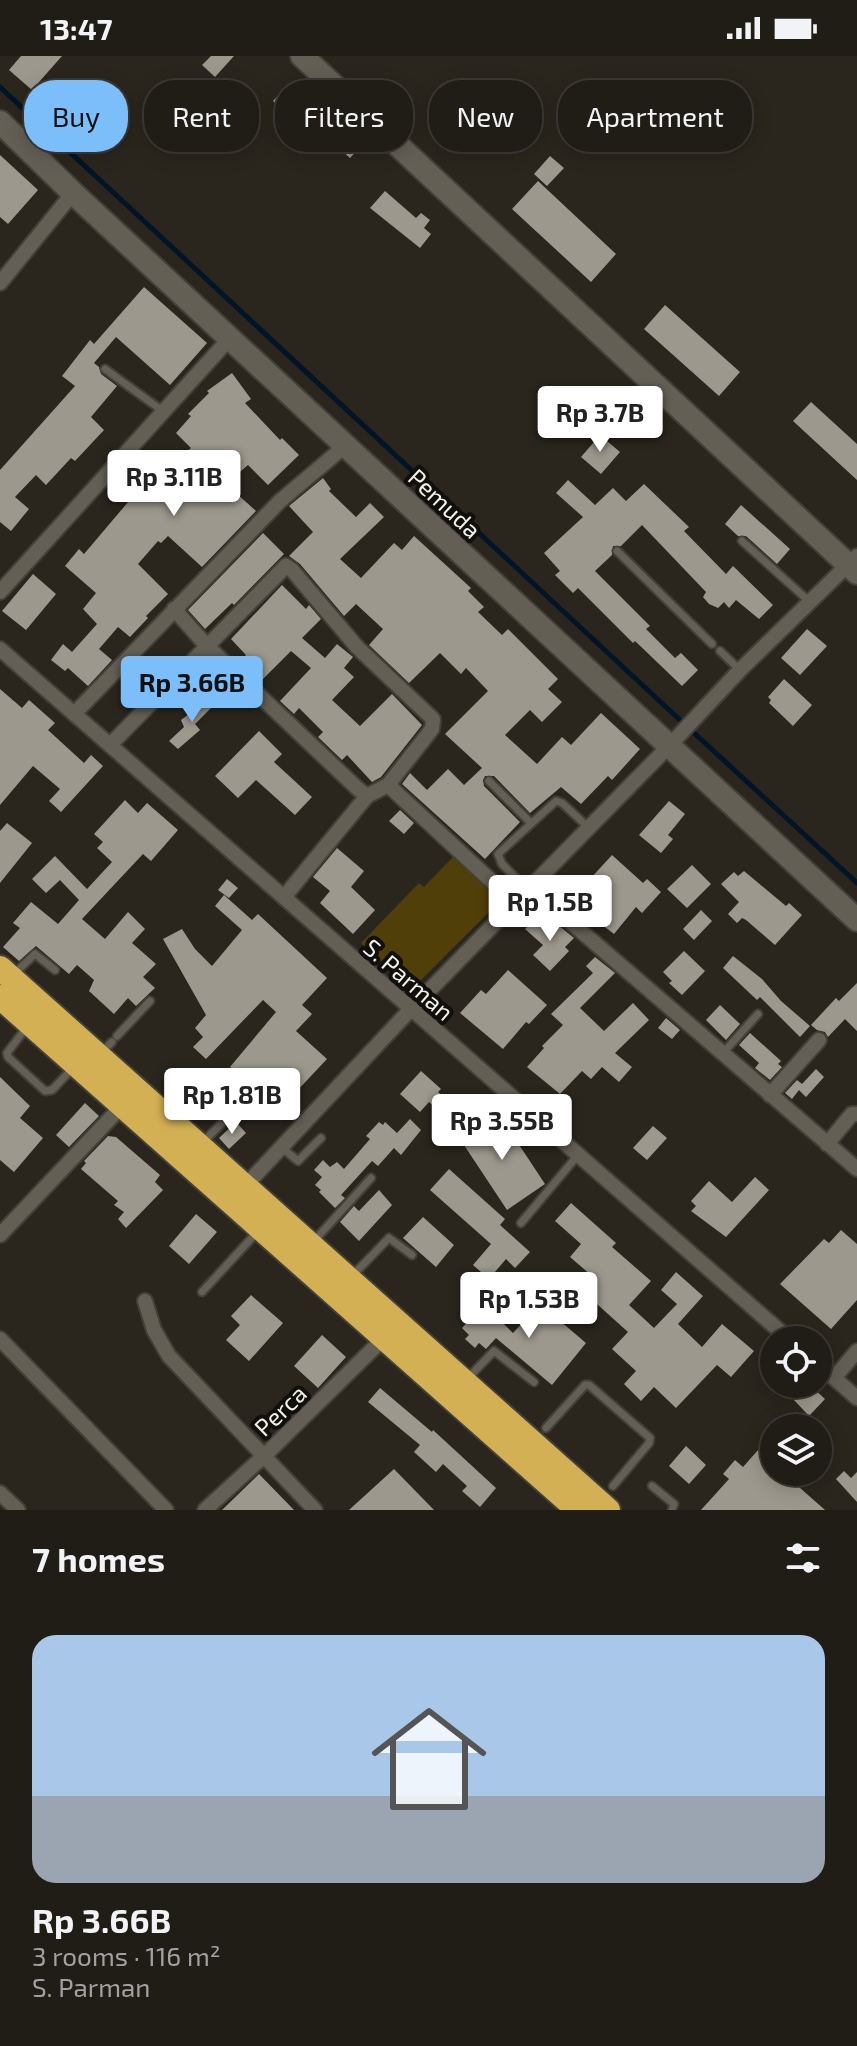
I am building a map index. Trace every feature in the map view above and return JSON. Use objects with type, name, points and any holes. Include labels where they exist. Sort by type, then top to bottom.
[{"type":"highway","points":[[4,981],[30,1023],[98,1054],[122,1106],[384,1338],[536,1442]]},
{"type":"highway","points":[[4,981],[98,1054],[310,1246],[601,1500]]},
{"type":"street","points":[[245,1186],[410,1010],[740,670],[810,602],[854,565],[302,56]]},
{"type":"street","name":"Pemuda","points":[[0,122],[857,920]]},
{"type":"street","points":[[0,283],[73,193]]},
{"type":"street","points":[[0,592],[230,338]]},
{"type":"street","points":[[74,714],[280,501],[345,446]]},
{"type":"street","points":[[110,745],[280,570],[286,566],[292,570],[357,647],[401,692],[433,719],[432,729],[388,785],[367,796],[284,897]]},
{"type":"street","points":[[174,609],[206,645],[367,796]]},
{"type":"street","name":"S. Parman","points":[[0,649],[774,1326]]},
{"type":"street","points":[[388,785],[515,903]]},
{"type":"street","points":[[529,889],[857,1169]]},
{"type":"street","points":[[770,1095],[819,1040]]},
{"type":"street","points":[[0,1235],[122,1106]]},
{"type":"street","points":[[827,1144],[852,1114],[857,1114]]},
{"type":"street","points":[[145,1301],[154,1330],[169,1356],[315,1510]]},
{"type":"street","name":"Perca","points":[[205,1510],[384,1338]]},
{"type":"street","points":[[0,1339],[166,1510]]},
{"type":"street","points":[[857,1351],[834,1378],[857,1398]]},
{"type":"street","points":[[0,1493],[18,1510]]},
{"type":"lane","points":[[105,369],[164,412]]},
{"type":"lane","points":[[742,541],[810,602]]},
{"type":"lane","points":[[617,551],[712,644]]},
{"type":"lane","points":[[720,651],[740,670]]},
{"type":"lane","points":[[489,781],[531,823]]},
{"type":"lane","points":[[529,889],[502,864],[498,854],[556,801],[588,827]]},
{"type":"lane","points":[[4,981],[35,954],[55,970]]},
{"type":"lane","points":[[30,1023],[7,1050],[8,1057],[49,1091],[98,1054],[150,1001]]},
{"type":"lane","points":[[723,1053],[758,1014]]},
{"type":"lane","points":[[200,1146],[228,1117]]},
{"type":"lane","points":[[281,1147],[298,1161],[321,1138]]},
{"type":"lane","points":[[521,1223],[578,1155]]},
{"type":"lane","points":[[310,1246],[371,1178]]},
{"type":"lane","points":[[202,1292],[261,1229]]},
{"type":"lane","points":[[349,1280],[389,1238],[412,1255]]},
{"type":"lane","points":[[464,1382],[494,1351],[498,1351],[534,1382]]},
{"type":"lane","points":[[536,1442],[585,1385],[589,1385],[650,1438],[601,1500]]},
{"type":"lane","points":[[652,1486],[674,1504],[672,1510]]},
{"type":"shaded area","points":[[455,855],[502,899],[412,989],[361,943],[419,883],[424,887]]},
{"type":"building","points":[[21,56],[62,56],[41,80],[24,80],[24,83],[9,70]]},
{"type":"building","points":[[211,56],[234,56],[215,77],[202,65]]},
{"type":"building","points":[[0,155],[38,190],[8,224],[0,217]]},
{"type":"building","points":[[550,156],[564,168],[547,186],[534,174]]},
{"type":"building","points":[[538,181],[616,254],[591,282],[512,209]]},
{"type":"building","points":[[385,191],[416,218],[421,213],[430,220],[424,228],[431,234],[420,248],[370,208]]},
{"type":"building","points":[[144,287],[207,343],[170,385],[116,337],[94,363],[101,374],[117,386],[91,417],[104,430],[75,461],[71,458],[46,485],[36,475],[15,497],[29,509],[11,531],[0,522],[0,470],[75,386],[62,376],[90,340],[94,344]]},
{"type":"building","points":[[665,305],[740,372],[719,396],[644,329]]},
{"type":"building","points":[[232,373],[251,399],[245,403],[299,455],[268,485],[248,465],[226,484],[256,511],[202,567],[168,536],[161,543],[158,541],[138,564],[168,594],[130,637],[118,627],[99,649],[112,660],[88,686],[68,668],[65,671],[51,660],[63,644],[72,652],[97,624],[83,609],[96,593],[65,566],[79,549],[84,554],[161,461],[169,468],[191,448],[176,433],[191,416],[188,414],[209,393],[207,391]]},
{"type":"building","points":[[811,402],[857,444],[857,480],[793,421]]},
{"type":"building","points":[[600,435],[620,452],[601,474],[581,457]]},
{"type":"building","points":[[323,478],[331,489],[329,491],[356,517],[370,503],[384,517],[340,559],[361,578],[394,543],[402,550],[414,536],[471,588],[468,591],[484,607],[478,612],[502,635],[508,629],[558,679],[548,689],[562,702],[542,722],[530,710],[505,735],[537,764],[562,737],[571,745],[601,713],[640,749],[612,780],[608,776],[581,804],[561,787],[530,813],[494,776],[485,776],[484,786],[520,822],[485,859],[402,784],[410,773],[427,790],[448,769],[464,785],[482,768],[445,734],[488,691],[466,668],[461,674],[440,653],[409,683],[369,645],[383,629],[356,604],[344,616],[300,564],[289,556],[313,532],[289,506]]},
{"type":"building","points":[[568,480],[595,505],[613,488],[626,501],[644,484],[689,527],[684,531],[726,574],[733,566],[773,605],[759,619],[736,600],[729,608],[724,602],[718,608],[709,604],[703,597],[706,592],[642,525],[621,546],[613,546],[612,555],[595,571],[650,626],[646,629],[675,658],[681,653],[698,670],[682,686],[578,588],[573,593],[555,575],[560,571],[544,553],[583,517],[556,493]]},
{"type":"building","points":[[741,505],[790,549],[777,564],[746,536],[738,536],[725,524]]},
{"type":"building","points":[[263,533],[284,554],[234,605],[232,603],[205,629],[188,610]]},
{"type":"building","points":[[33,574],[56,594],[26,630],[2,611]]},
{"type":"building","points":[[282,585],[306,609],[309,605],[321,619],[302,638],[325,658],[337,644],[353,657],[344,668],[354,677],[332,700],[360,726],[392,694],[422,725],[381,777],[372,782],[347,755],[342,760],[318,737],[323,732],[299,708],[294,714],[280,701],[311,668],[291,651],[260,682],[239,662],[246,655],[231,639]]},
{"type":"building","points":[[807,629],[827,646],[800,675],[781,658]]},
{"type":"building","points":[[784,679],[812,705],[793,726],[769,703],[771,700],[768,697]]},
{"type":"building","points":[[0,689],[22,708],[29,700],[55,723],[48,730],[84,763],[91,755],[103,766],[61,812],[49,801],[60,789],[33,766],[0,805]]},
{"type":"building","points":[[211,697],[216,703],[195,724],[200,730],[178,749],[169,741],[184,727],[181,720]]},
{"type":"building","points":[[259,731],[282,754],[274,762],[312,797],[295,815],[256,780],[238,798],[215,776]]},
{"type":"building","points":[[125,800],[138,813],[147,803],[178,830],[151,861],[143,854],[82,919],[105,939],[128,912],[145,929],[132,943],[156,964],[143,977],[155,988],[136,1006],[128,998],[114,1014],[89,991],[94,980],[77,965],[69,974],[36,946],[19,961],[3,947],[20,928],[13,923],[31,902],[58,924],[79,900],[60,880],[46,893],[32,879],[55,856],[87,889],[112,862],[97,848],[103,842],[94,834]]},
{"type":"building","points":[[669,801],[685,814],[668,835],[673,839],[661,853],[639,835]]},
{"type":"building","points":[[400,810],[414,823],[404,834],[389,821]]},
{"type":"building","points":[[7,823],[32,843],[0,883],[0,831]]},
{"type":"building","points":[[337,848],[364,871],[351,887],[375,910],[353,934],[320,903],[330,891],[313,877]]},
{"type":"building","points":[[612,855],[643,883],[647,879],[661,892],[642,913],[636,907],[614,934],[593,918],[587,923],[566,905],[572,899],[564,892],[574,882],[578,886],[588,876],[591,878]]},
{"type":"building","points":[[692,865],[711,884],[687,908],[667,889]]},
{"type":"building","points":[[744,871],[786,906],[789,903],[802,915],[775,945],[746,920],[742,918],[737,923],[728,914],[739,902],[721,884],[734,872],[738,876]]},
{"type":"building","points":[[227,879],[238,888],[229,898],[218,890]]},
{"type":"building","points":[[224,895],[252,920],[258,914],[327,978],[302,1005],[312,1014],[296,1031],[327,1059],[278,1111],[230,1067],[276,1012],[263,1000],[206,1059],[193,1047],[203,1037],[195,1028],[206,1015],[163,939],[182,929],[195,949],[212,966],[242,930],[215,906]]},
{"type":"building","points":[[701,910],[712,921],[694,940],[683,929]]},
{"type":"building","points":[[535,919],[544,928],[552,920],[574,938],[565,947],[569,951],[550,971],[533,955],[543,945],[525,929]]},
{"type":"building","points":[[684,951],[705,971],[682,995],[663,972]]},
{"type":"building","points":[[733,956],[762,979],[781,1001],[810,1026],[800,1037],[760,997],[757,1000],[723,968]]},
{"type":"building","points":[[595,957],[615,973],[580,1008],[604,1031],[633,1003],[649,1020],[615,1053],[632,1067],[619,1082],[602,1067],[591,1079],[582,1071],[560,1094],[527,1067],[563,1025],[551,1014],[593,973],[586,966]]},
{"type":"building","points":[[508,970],[547,1005],[529,1024],[526,1022],[503,1049],[460,1013],[481,990],[486,994]]},
{"type":"building","points":[[857,983],[857,1031],[845,1019],[828,1037],[811,1025],[836,998],[839,1001]]},
{"type":"building","points":[[720,1005],[740,1024],[726,1040],[706,1020]]},
{"type":"building","points":[[666,1018],[680,1030],[672,1039],[658,1028]]},
{"type":"building","points":[[750,1033],[781,1061],[778,1064],[782,1067],[770,1080],[755,1068],[759,1063],[739,1045]]},
{"type":"building","points":[[816,1069],[824,1077],[806,1097],[799,1090],[792,1099],[785,1093],[797,1080],[802,1084]]},
{"type":"building","points":[[421,1071],[441,1089],[438,1092],[454,1107],[446,1117],[429,1102],[420,1112],[400,1094]]},
{"type":"building","points":[[0,1077],[30,1106],[20,1118],[43,1138],[14,1172],[0,1160]]},
{"type":"building","points":[[85,1103],[99,1116],[69,1147],[56,1135]]},
{"type":"building","points":[[498,1113],[545,1184],[507,1210],[460,1139]]},
{"type":"building","points":[[410,1119],[421,1130],[401,1155],[394,1148],[378,1166],[372,1161],[341,1195],[345,1198],[335,1208],[319,1192],[321,1190],[315,1185],[322,1177],[314,1170],[323,1160],[330,1167],[337,1162],[344,1169],[370,1139],[366,1136],[379,1122],[383,1125],[385,1122],[397,1133]]},
{"type":"building","points":[[236,1122],[246,1133],[229,1149],[219,1138]]},
{"type":"building","points":[[653,1126],[667,1138],[647,1160],[633,1148]]},
{"type":"building","points":[[108,1136],[116,1137],[160,1175],[155,1182],[163,1190],[126,1228],[118,1219],[124,1212],[114,1205],[118,1201],[81,1169],[86,1163],[84,1161]]},
{"type":"building","points":[[449,1169],[505,1219],[500,1225],[530,1252],[515,1268],[506,1259],[489,1279],[473,1265],[491,1244],[430,1190]]},
{"type":"building","points":[[755,1177],[769,1190],[726,1237],[691,1211],[696,1206],[691,1201],[709,1181],[732,1202]]},
{"type":"building","points":[[379,1190],[392,1205],[359,1241],[340,1222],[354,1206],[359,1211]]},
{"type":"building","points":[[571,1203],[616,1243],[612,1247],[651,1281],[629,1305],[654,1328],[677,1304],[661,1290],[676,1272],[703,1296],[678,1324],[702,1347],[722,1324],[754,1351],[731,1377],[717,1365],[676,1408],[654,1387],[641,1401],[624,1384],[636,1371],[612,1349],[628,1332],[588,1296],[566,1304],[592,1276],[570,1257],[581,1244],[555,1221]]},
{"type":"building","points":[[196,1214],[217,1232],[189,1264],[169,1246]]},
{"type":"building","points":[[423,1217],[454,1245],[436,1267],[403,1238]]},
{"type":"building","points":[[841,1230],[857,1244],[857,1300],[832,1328],[780,1284],[824,1239],[829,1243]]},
{"type":"building","points":[[251,1295],[283,1323],[249,1361],[226,1340],[240,1325],[231,1316]]},
{"type":"building","points":[[540,1304],[586,1343],[552,1385],[496,1338],[486,1349],[479,1343],[475,1348],[465,1339],[469,1335],[462,1328],[484,1305],[513,1333]]},
{"type":"building","points":[[322,1335],[346,1357],[318,1388],[294,1366]]},
{"type":"building","points":[[380,1388],[433,1430],[496,1488],[480,1507],[462,1491],[467,1486],[443,1464],[436,1472],[414,1452],[420,1445],[368,1402]]},
{"type":"building","points":[[796,1398],[825,1399],[811,1414],[794,1400]]},
{"type":"building","points":[[686,1446],[706,1465],[689,1484],[669,1466]]},
{"type":"building","points":[[760,1448],[760,1486],[798,1486],[825,1510],[701,1510],[729,1479],[723,1474],[735,1460],[743,1467]]},
{"type":"building","points":[[394,1469],[434,1510],[349,1510]]},
{"type":"building","points":[[844,1471],[851,1478],[857,1472],[857,1502],[836,1479]]},
{"type":"building","points":[[258,1475],[294,1510],[222,1510]]},
{"type":"waterway","points":[[0,87],[681,721]]},
{"type":"waterway","points":[[693,732],[857,883]]}]
